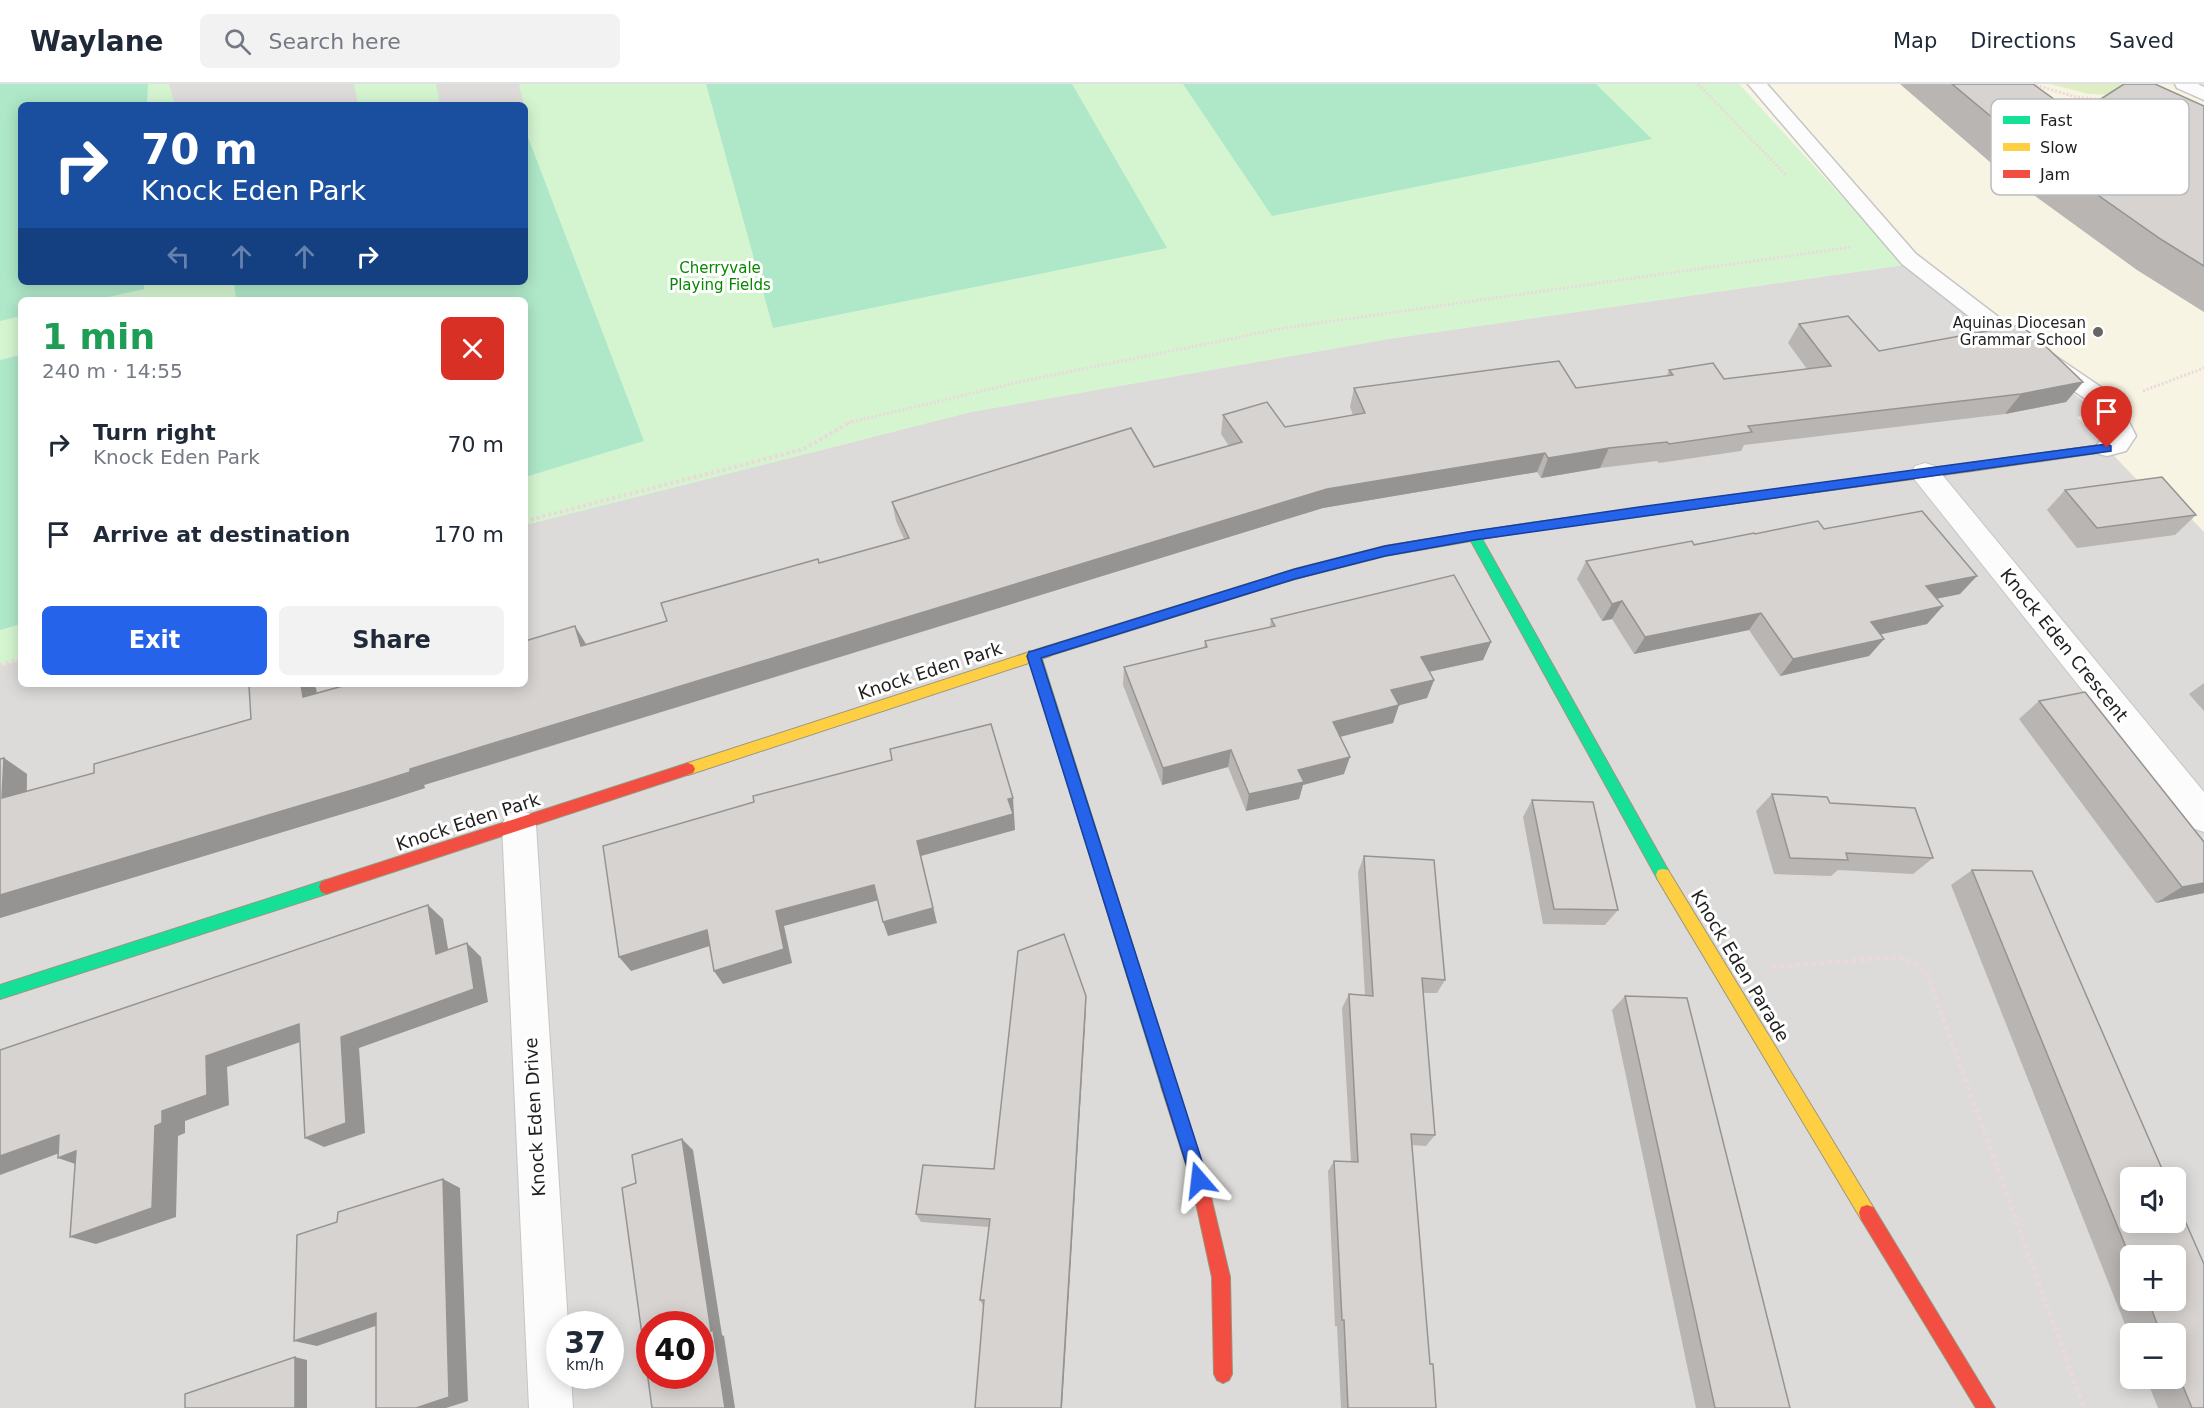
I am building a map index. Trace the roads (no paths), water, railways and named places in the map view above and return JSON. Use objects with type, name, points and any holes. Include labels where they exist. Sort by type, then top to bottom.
[{"type":"street","name":"Knock Eden Park","points":[[0,992],[1034,656],[1295,574],[1385,551],[1474,535],[2107,448]]},
{"type":"street","name":"Knock Eden Crescent","points":[[1925,473],[2204,817]]},
{"type":"street","name":"Knock Eden Parade","points":[[1474,535],[1671,889],[1986,1408]]},
{"type":"street","points":[[1034,656],[1199,1180],[1221,1277],[1222,1374]]},
{"type":"street","name":"Knock Eden Drive","points":[[519,825],[551,1408]]},
{"type":"lane","points":[[1757,84],[1909,259],[1997,327],[2109,404],[2124,436],[2118,445],[2107,448]]},
{"type":"lane","points":[[2184,84],[2204,94]]},
{"type":"place","name":"Aquinas Diocesan Grammar School","points":[[2098,332]]},
{"type":"park label","name":"Cherryvale Playing Fields","points":[[720,276]]}]
